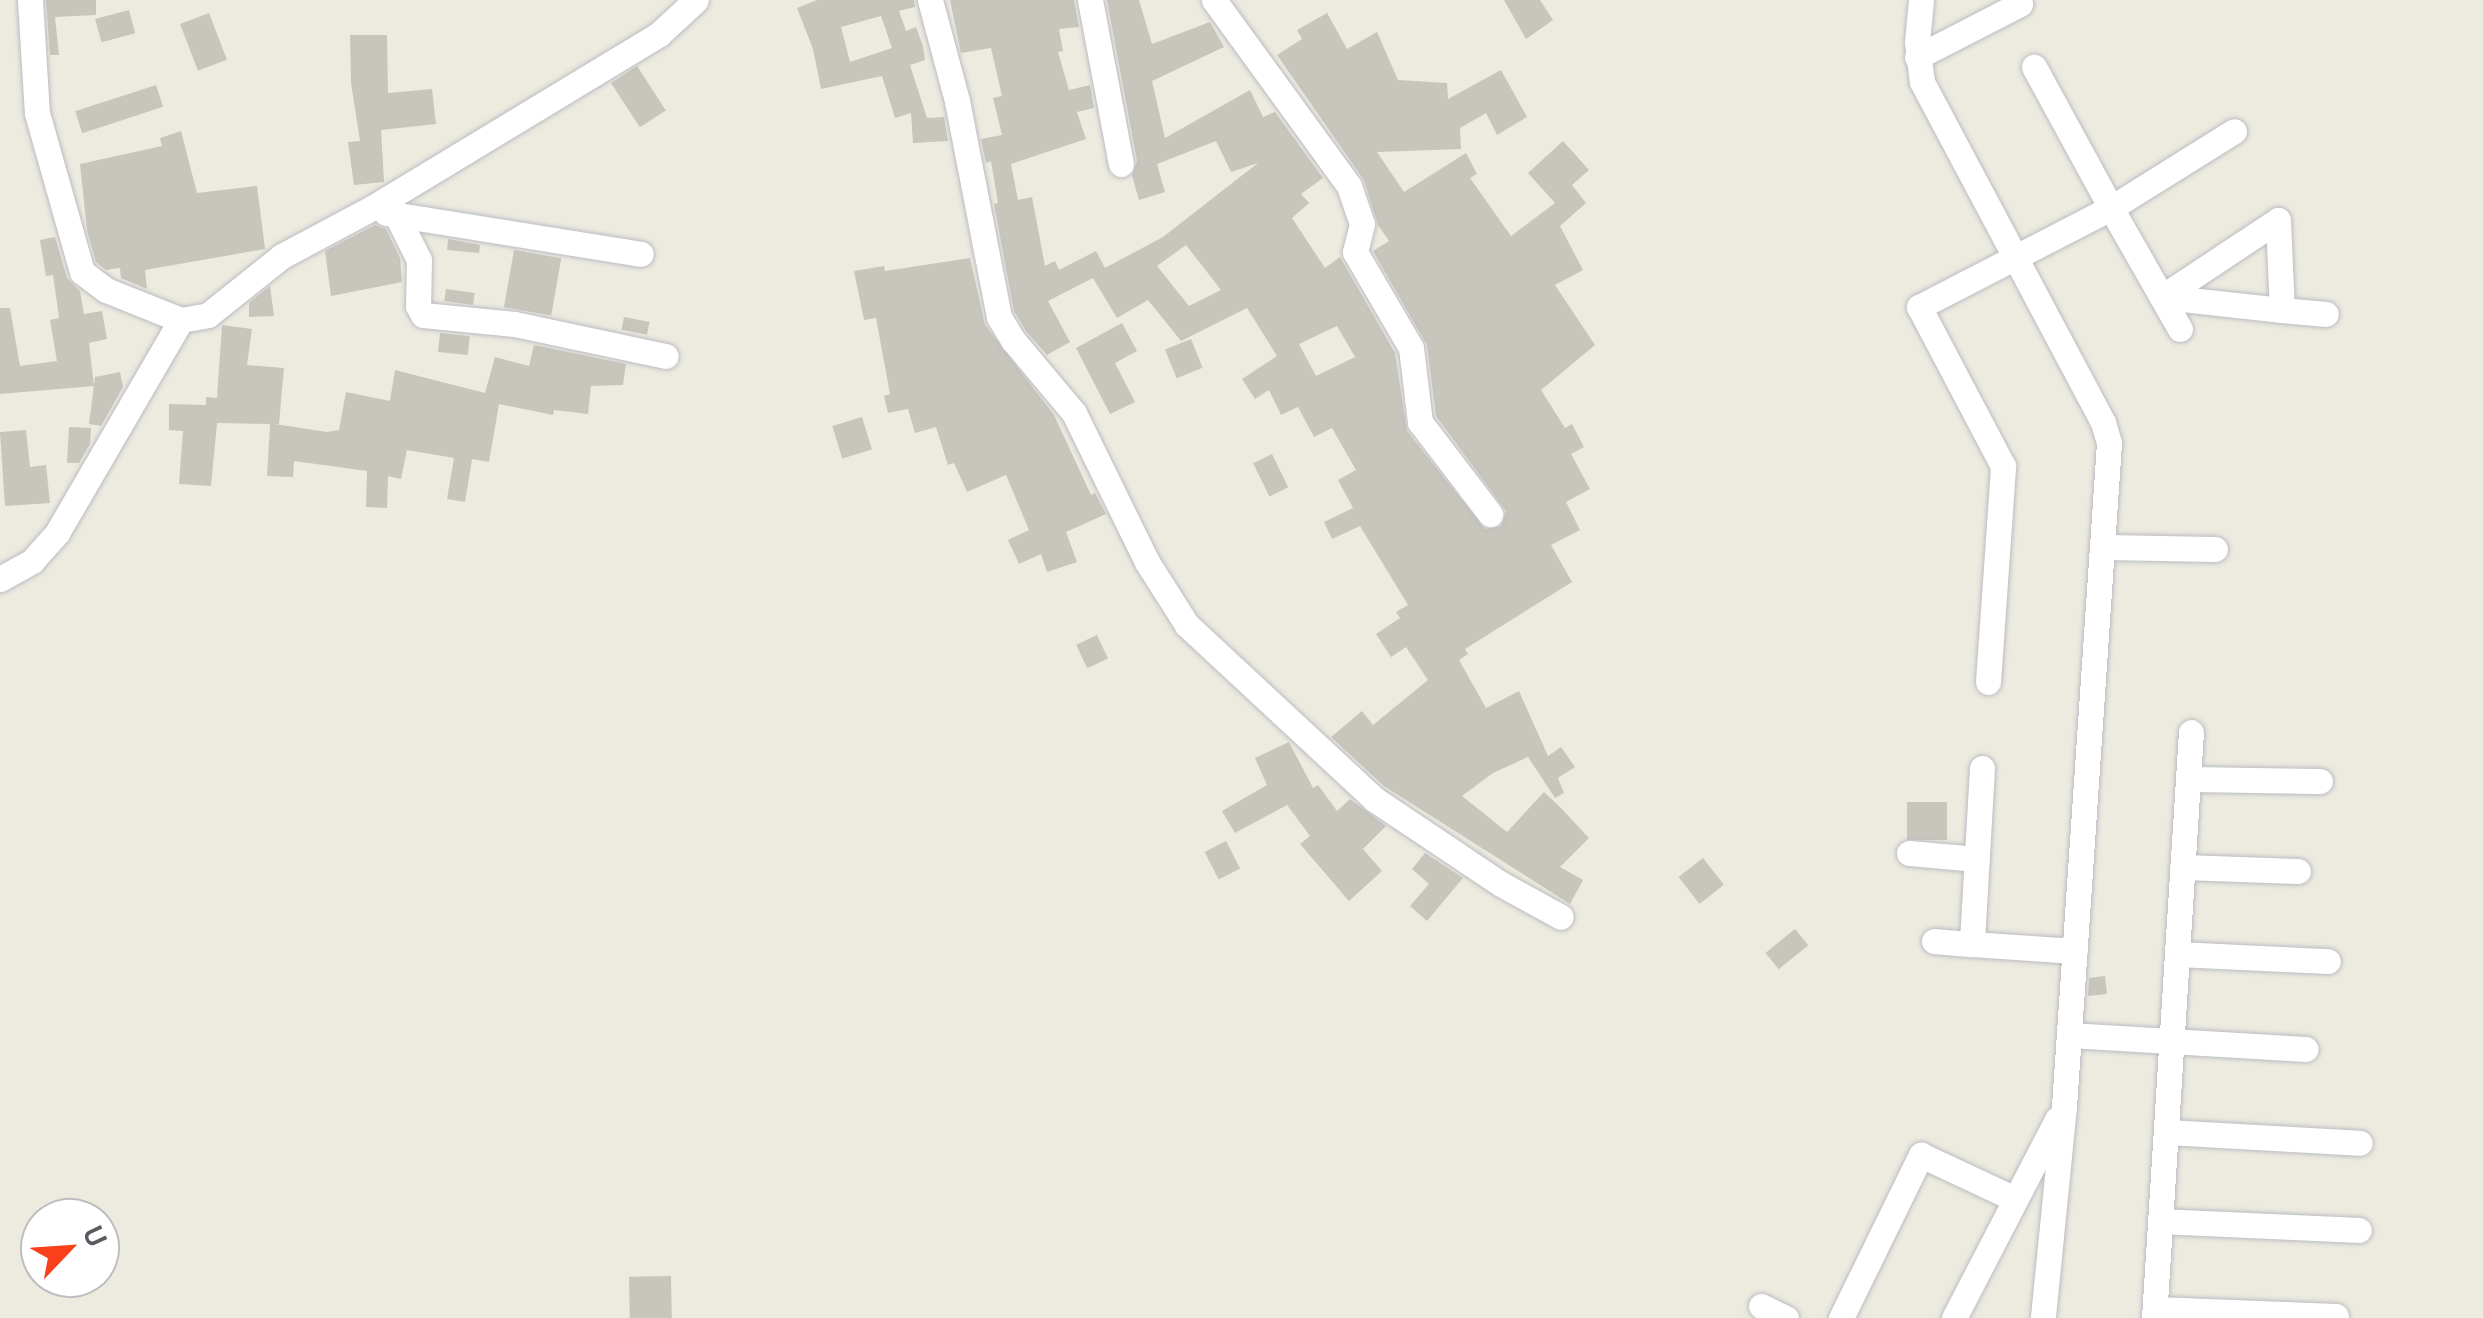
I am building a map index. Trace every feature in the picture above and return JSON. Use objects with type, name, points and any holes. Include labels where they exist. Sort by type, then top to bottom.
[{"type":"street","points":[[30,0],[36,113],[82,272],[106,290],[181,320],[208,314],[282,256],[372,208],[659,34],[696,0]]},
{"type":"street","points":[[930,0],[957,101],[999,317],[1012,340],[1074,412],[1147,562],[1187,626],[1374,799],[1501,884],[1561,917]]},
{"type":"street","points":[[1090,0],[1121,164]]},
{"type":"street","points":[[1214,0],[1349,186],[1362,224],[1355,252],[1411,348],[1420,422],[1490,514]]},
{"type":"street","points":[[1921,0],[1917,57],[1933,106],[2107,432],[2105,547],[2064,1106],[2043,1318]]},
{"type":"street","points":[[1917,57],[2020,4]]},
{"type":"street","points":[[2034,67],[2180,329]]},
{"type":"street","points":[[1988,682],[2003,466],[1919,307],[2111,208],[2234,131]]},
{"type":"street","points":[[372,208],[397,216],[642,254]]},
{"type":"street","points":[[397,216],[419,260],[418,306],[426,317],[515,324],[666,356]]},
{"type":"street","points":[[2162,298],[2278,220],[2282,310]]},
{"type":"street","points":[[2162,298],[2326,314]]},
{"type":"street","points":[[0,579],[46,549],[181,320]]},
{"type":"street","points":[[2105,547],[2215,549]]},
{"type":"street","points":[[2190,732],[2154,1313],[2336,1316]]},
{"type":"street","points":[[1972,944],[1982,768]]},
{"type":"street","points":[[2188,779],[2320,781]]},
{"type":"street","points":[[1908,854],[1977,859]]},
{"type":"street","points":[[2182,867],[2298,871]]},
{"type":"street","points":[[1934,941],[2075,951]]},
{"type":"street","points":[[2177,954],[2328,961]]},
{"type":"street","points":[[2069,1034],[2306,1049]]},
{"type":"street","points":[[1954,1318],[2064,1106]]},
{"type":"street","points":[[2166,1132],[2360,1143]]},
{"type":"street","points":[[1841,1318],[1921,1155],[2015,1199]]},
{"type":"street","points":[[2160,1220],[2359,1230]]},
{"type":"street","points":[[1761,1306],[1786,1318]]},
{"type":"building","points":[[46,0],[96,0],[96,15],[55,17],[59,55],[50,55]]},
{"type":"building","points":[[817,0],[914,0],[915,7],[899,11],[906,31],[916,27],[925,60],[910,65],[927,118],[944,117],[948,141],[913,143],[911,113],[895,118],[882,76],[821,89],[813,49],[797,8]],"holes":[[[881,16],[892,48],[850,62],[841,27]]]},
{"type":"building","points":[[950,0],[1074,0],[1079,27],[1059,29],[1063,51],[1058,52],[1069,90],[1090,85],[1094,108],[1077,112],[1086,139],[1011,164],[1018,200],[1032,197],[1045,266],[1055,261],[1059,270],[1096,251],[1105,268],[1163,237],[1258,163],[1231,172],[1216,141],[1157,164],[1165,192],[1139,200],[1132,176],[1137,161],[1107,0],[1139,0],[1152,44],[1210,22],[1224,47],[1152,81],[1165,138],[1250,90],[1263,117],[1275,112],[1323,178],[1301,194],[1309,203],[1292,218],[1325,268],[1340,257],[1395,353],[1407,431],[1485,529],[1501,526],[1506,511],[1436,416],[1427,345],[1373,251],[1389,241],[1378,225],[1364,180],[1277,55],[1302,39],[1297,30],[1327,13],[1347,49],[1377,32],[1398,80],[1447,83],[1448,99],[1501,70],[1527,117],[1497,135],[1486,113],[1460,128],[1461,149],[1377,152],[1404,192],[1466,153],[1477,174],[1470,178],[1511,236],[1555,203],[1528,173],[1563,141],[1589,170],[1572,185],[1586,203],[1560,226],[1583,270],[1555,285],[1595,345],[1541,390],[1565,428],[1572,424],[1584,447],[1571,454],[1590,489],[1566,502],[1580,530],[1551,545],[1572,582],[1465,649],[1468,654],[1459,660],[1486,708],[1519,691],[1548,756],[1561,747],[1575,767],[1558,778],[1564,793],[1555,798],[1528,757],[1493,773],[1462,796],[1507,832],[1544,792],[1561,808],[1589,838],[1560,867],[1583,880],[1570,904],[1384,786],[1331,737],[1362,711],[1373,725],[1428,680],[1406,647],[1391,657],[1376,634],[1400,618],[1396,612],[1408,605],[1360,526],[1332,539],[1324,522],[1353,508],[1338,480],[1356,470],[1332,428],[1314,437],[1298,407],[1281,415],[1269,390],[1255,399],[1242,379],[1277,356],[1247,308],[1181,341],[1148,300],[1117,318],[1093,278],[1048,301],[1070,342],[1047,355],[1026,331],[1014,311],[994,204],[998,203],[991,161],[986,163],[981,139],[1002,135],[993,98],[1002,96],[991,48],[961,53]],"holes":[[[1186,245],[1221,290],[1189,306],[1157,266]],[[1337,326],[1355,357],[1316,376],[1299,344]]]},
{"type":"building","points":[[1504,0],[1540,0],[1553,20],[1526,39]]},
{"type":"building","points":[[129,10],[135,33],[101,42],[95,19]]},
{"type":"building","points":[[209,13],[227,60],[198,71],[180,24]]},
{"type":"building","points":[[350,35],[387,35],[388,93],[432,89],[436,124],[381,130],[384,182],[354,185],[348,142],[360,141],[351,83]]},
{"type":"building","points":[[637,66],[666,110],[640,127],[611,83]]},
{"type":"building","points":[[156,85],[163,107],[82,133],[75,111]]},
{"type":"building","points":[[181,131],[197,193],[257,186],[265,249],[145,270],[147,289],[121,278],[120,268],[106,270],[96,262],[87,230],[80,164],[162,146],[160,138]]},
{"type":"building","points":[[375,225],[386,229],[400,258],[402,282],[331,296],[325,251]]},
{"type":"building","points":[[55,237],[67,278],[80,291],[84,314],[102,311],[107,339],[89,343],[94,386],[0,394],[0,308],[10,308],[20,366],[57,361],[50,320],[59,318],[53,275],[46,276],[40,240]]},
{"type":"building","points":[[448,239],[480,245],[479,253],[447,250]]},
{"type":"building","points":[[514,250],[561,258],[551,315],[504,307]]},
{"type":"building","points":[[970,258],[985,325],[1054,415],[1091,495],[1095,493],[1106,514],[1066,532],[1077,562],[1047,572],[1041,554],[1019,564],[1008,540],[1029,530],[1006,475],[967,492],[954,463],[948,465],[936,427],[915,433],[908,409],[888,413],[884,396],[890,394],[876,318],[864,320],[854,271],[884,266],[885,271]]},
{"type":"building","points":[[270,286],[274,316],[249,317],[249,303]]},
{"type":"building","points":[[446,289],[475,293],[473,305],[444,301]]},
{"type":"building","points":[[624,317],[650,322],[647,335],[622,330]]},
{"type":"building","points":[[1122,323],[1137,351],[1115,363],[1135,402],[1110,414],[1076,348]]},
{"type":"building","points":[[222,325],[252,329],[247,365],[284,368],[279,424],[275,424],[327,432],[339,430],[346,392],[390,401],[395,370],[485,393],[495,357],[529,366],[534,345],[626,364],[623,385],[591,386],[588,414],[554,410],[553,415],[499,404],[489,462],[472,459],[465,502],[447,499],[454,458],[407,450],[401,479],[388,476],[387,508],[366,507],[367,471],[294,461],[293,477],[267,476],[270,424],[217,423],[211,486],[179,484],[183,431],[169,430],[169,404],[206,405],[206,397],[217,398]]},
{"type":"building","points":[[440,333],[470,336],[468,355],[438,352]]},
{"type":"building","points":[[1191,339],[1203,368],[1177,378],[1165,349]]},
{"type":"building","points":[[120,372],[123,387],[101,426],[89,424],[95,377]]},
{"type":"building","points":[[862,417],[872,450],[842,459],[832,426]]},
{"type":"building","points":[[69,427],[91,428],[90,444],[79,463],[67,463]]},
{"type":"building","points":[[26,430],[30,467],[46,465],[50,503],[5,506],[0,432]]},
{"type":"building","points":[[1272,454],[1288,487],[1269,496],[1253,463]]},
{"type":"building","points":[[1097,635],[1108,659],[1087,668],[1076,645]]},
{"type":"building","points":[[1289,742],[1313,788],[1318,785],[1337,811],[1350,799],[1386,826],[1363,849],[1382,871],[1349,901],[1300,844],[1310,836],[1287,805],[1235,833],[1222,811],[1267,785],[1255,758]]},
{"type":"building","points":[[1907,802],[1947,802],[1947,840],[1907,840]]},
{"type":"building","points":[[1226,841],[1240,869],[1219,880],[1205,852]]},
{"type":"building","points":[[1425,853],[1463,878],[1427,921],[1410,906],[1429,884],[1412,869]]},
{"type":"building","points":[[1703,858],[1724,885],[1700,904],[1679,877]]},
{"type":"building","points":[[1795,929],[1808,945],[1779,969],[1765,953]]},
{"type":"building","points":[[2105,976],[2107,994],[2088,996],[2089,978]]},
{"type":"building","points":[[671,1276],[672,1318],[630,1318],[629,1277]]}]
